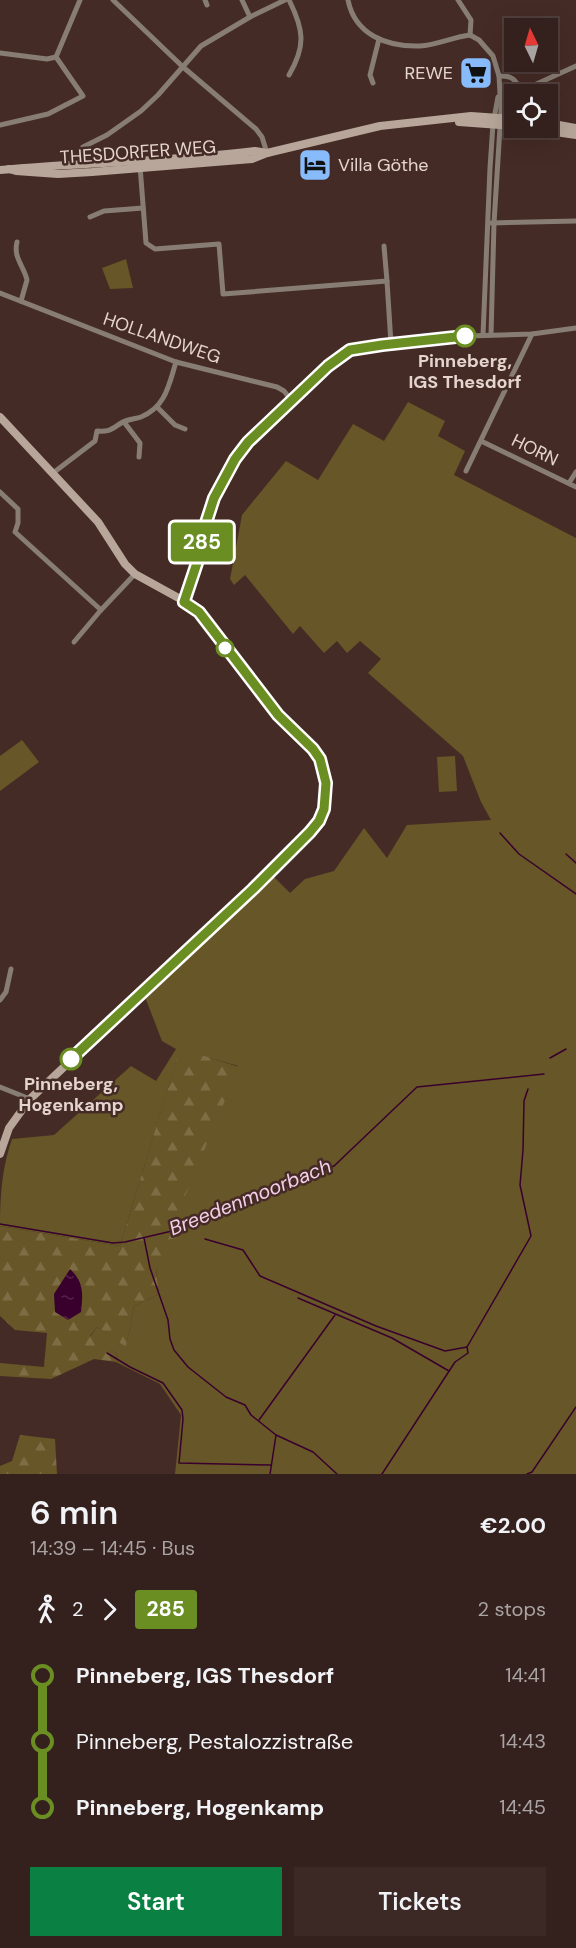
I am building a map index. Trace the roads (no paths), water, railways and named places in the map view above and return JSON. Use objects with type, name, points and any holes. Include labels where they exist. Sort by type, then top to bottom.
[{"type":"street","points":[[56,57],[80,0]]},
{"type":"street","points":[[113,0],[183,68],[256,129],[262,137],[267,153]]},
{"type":"street","points":[[242,0],[250,17]]},
{"type":"street","points":[[83,147],[115,130],[141,111],[201,46],[250,17],[285,0]]},
{"type":"street","points":[[289,75],[298,59],[301,45],[299,22],[290,0]]},
{"type":"street","points":[[348,0],[350,10],[358,25],[379,39],[421,46],[470,35],[493,56],[499,76],[499,92],[486,223],[483,335]]},
{"type":"street","points":[[458,0],[471,20],[470,35]]},
{"type":"street","points":[[373,83],[370,75],[379,39]]},
{"type":"street","points":[[0,53],[47,59],[56,57]]},
{"type":"street","points":[[0,125],[48,114],[83,96],[56,57]]},
{"type":"street","points":[[499,76],[510,77],[516,81],[521,91],[576,66]]},
{"type":"street","name":"THESDORFER WEG","points":[[0,170],[20,167],[140,164],[255,151],[267,153],[380,126],[444,120],[504,120]]},
{"type":"street","points":[[490,335],[497,121]]},
{"type":"street","name":"THESDORFER WEG","points":[[497,121],[504,123]]},
{"type":"street","points":[[558,125],[576,128]]},
{"type":"street","points":[[558,132],[576,135]]},
{"type":"street","points":[[140,164],[146,243],[155,249],[219,244],[223,294],[387,281]]},
{"type":"street","points":[[90,217],[104,211],[143,208]]},
{"type":"street","points":[[486,223],[576,221]]},
{"type":"street","points":[[17,242],[15,249],[27,280],[21,301]]},
{"type":"street","points":[[384,246],[391,344]]},
{"type":"street","name":"HOLLANDWEG","points":[[0,293],[176,362],[277,387],[292,401]]},
{"type":"street","points":[[184,602],[199,557],[209,512],[227,473],[248,442],[337,358],[350,350],[391,344],[483,335],[532,334],[576,328]]},
{"type":"street","points":[[466,471],[532,334]]},
{"type":"street","points":[[53,473],[95,441],[97,431],[108,432],[157,407],[167,393],[176,362]]},
{"type":"street","points":[[157,407],[175,425],[185,429]]},
{"type":"street","points":[[0,417],[98,522],[125,564],[135,573],[199,612],[278,715],[313,749],[320,759],[326,783],[324,809],[319,821],[310,832],[30,1099],[9,1128],[0,1154]]},
{"type":"street","points":[[124,422],[140,443],[139,457]]},
{"type":"street","name":"HORN","points":[[481,441],[576,487]]},
{"type":"street","points":[[569,483],[576,472]]},
{"type":"street","points":[[0,492],[18,509],[18,523],[15,532],[101,610]]},
{"type":"street","points":[[74,642],[135,573]]},
{"type":"street","points":[[0,1000],[6,992],[11,969]]},
{"type":"street","points":[[0,1087],[30,1099]]},
{"type":"water","points":[[70,1269],[82,1289],[82,1300],[81,1312],[68,1320],[55,1312],[54,1294]]},
{"type":"waterway","points":[[500,833],[519,854],[576,894]]},
{"type":"waterway","points":[[566,854],[576,863]]},
{"type":"waterway","points":[[550,1058],[566,1049]]},
{"type":"waterway","name":"Breedenmoorbach","points":[[0,1224],[113,1243],[172,1231],[334,1166],[417,1087],[544,1074]]},
{"type":"waterway","points":[[382,1474],[455,1362],[468,1353],[467,1347],[531,1236],[520,1185],[524,1101],[528,1089]]},
{"type":"waterway","points":[[144,1238],[150,1268],[168,1320],[174,1350],[188,1367],[226,1397],[245,1405],[251,1415],[276,1435],[270,1474]]},
{"type":"waterway","points":[[205,1239],[243,1250],[260,1276],[376,1326],[445,1351],[467,1347]]},
{"type":"waterway","points":[[298,1298],[392,1338],[449,1371]]},
{"type":"waterway","points":[[259,1420],[335,1315]]},
{"type":"waterway","points":[[107,1353],[163,1383],[182,1410],[179,1463],[271,1465]]},
{"type":"waterway","points":[[527,1474],[532,1472],[576,1407]]},
{"type":"waterway","points":[[276,1435],[313,1452],[337,1474]]},
{"type":"place","name":"REWE","points":[[476,73]]},
{"type":"place","name":"Villa Göthe","points":[[315,165]]},
{"type":"place","name":"Pinneberg, IGS Thesdorf","points":[[465,336]]},
{"type":"place","name":"Pinneberg, Hogenkamp","points":[[71,1059]]}]
